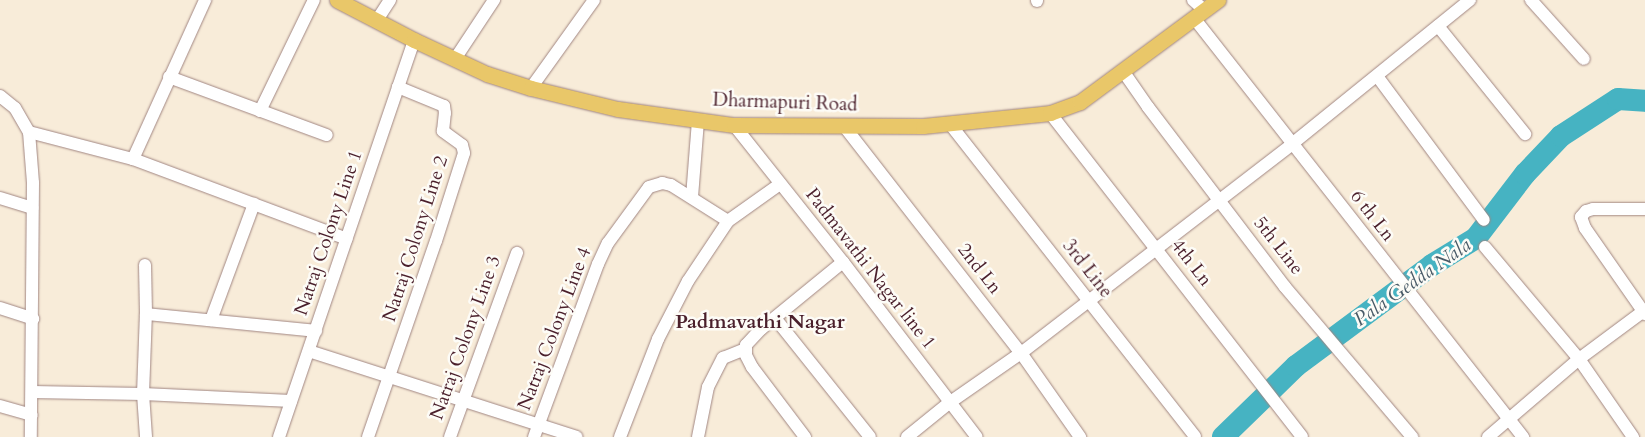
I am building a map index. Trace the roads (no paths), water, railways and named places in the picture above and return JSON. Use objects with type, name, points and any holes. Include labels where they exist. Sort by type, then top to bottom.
[{"type":"main road","name":"Dharmapuri Road","points":[[337,0],[414,40],[487,74],[531,88],[618,109],[734,125],[844,126],[923,126],[1050,113],[1080,102],[1123,70],[1197,9],[1218,0]]},
{"type":"street","points":[[133,159],[205,0]]},
{"type":"street","points":[[260,111],[314,0]]},
{"type":"street","points":[[377,20],[390,0]]},
{"type":"street","points":[[455,59],[494,0]]},
{"type":"street","points":[[531,88],[594,0]]},
{"type":"street","points":[[907,437],[949,403],[1021,353],[1292,144],[1470,0]]},
{"type":"street","points":[[1531,0],[1584,59]]},
{"type":"street","name":"6 th Ln","points":[[1197,9],[1292,144],[1508,421],[1523,437]]},
{"type":"street","points":[[1438,26],[1525,134]]},
{"type":"street","name":"Natraj Colony Line 1","points":[[279,437],[414,40]]},
{"type":"street","name":"5th Line","points":[[1123,70],[1148,107],[1286,287],[1412,437]]},
{"type":"street","points":[[1377,76],[1484,220]]},
{"type":"street","points":[[169,78],[327,136]]},
{"type":"street","name":"Natraj Colony Line 2","points":[[368,437],[436,241],[464,153],[462,145],[443,131],[444,106],[398,87]]},
{"type":"street","points":[[0,96],[15,108],[29,132],[34,208],[31,437]]},
{"type":"street","name":"4th Ln","points":[[1050,113],[1302,437]]},
{"type":"street","points":[[692,197],[698,120]]},
{"type":"street","name":"3rd Line","points":[[950,124],[1195,437]]},
{"type":"street","name":"Padmavathi Nagar line 1","points":[[734,125],[843,262],[949,403],[977,437]]},
{"type":"street","name":"2nd Ln","points":[[844,126],[1021,353],[1080,437]]},
{"type":"street","points":[[29,132],[133,159],[347,239]]},
{"type":"street","name":"Natraj Colony Line 4","points":[[536,431],[598,264],[608,244],[649,187],[662,184],[671,185],[728,221]]},
{"type":"street","points":[[620,437],[658,340],[673,308],[728,221],[780,184]]},
{"type":"street","points":[[0,198],[34,208]]},
{"type":"street","points":[[211,320],[254,204]]},
{"type":"street","points":[[1488,437],[1579,359],[1644,312],[1585,228],[1581,217],[1586,211],[1593,210],[1645,208]]},
{"type":"street","points":[[1485,247],[1579,359],[1633,437]]},
{"type":"street","name":"Natraj Colony Line 3","points":[[450,437],[517,253]]},
{"type":"street","points":[[698,437],[708,387],[723,358],[745,349],[751,338],[843,262]]},
{"type":"street","points":[[145,265],[146,314],[142,394],[146,437]]},
{"type":"street","points":[[0,308],[34,319]]},
{"type":"street","points":[[146,314],[316,331]]},
{"type":"street","points":[[775,318],[870,437]]},
{"type":"street","points":[[745,349],[752,367],[805,437]]},
{"type":"street","points":[[309,350],[462,401],[536,431],[577,437]]},
{"type":"street","points":[[32,392],[142,394],[291,401]]},
{"type":"street","points":[[0,406],[32,415]]},
{"type":"waterway","name":"Pala Gedda Nala","points":[[1223,437],[1296,366],[1432,265],[1476,238],[1525,174],[1561,136],[1618,99],[1645,101]]},
{"type":"district","name":"Padmavathi Nagar","points":[[760,321]]}]
